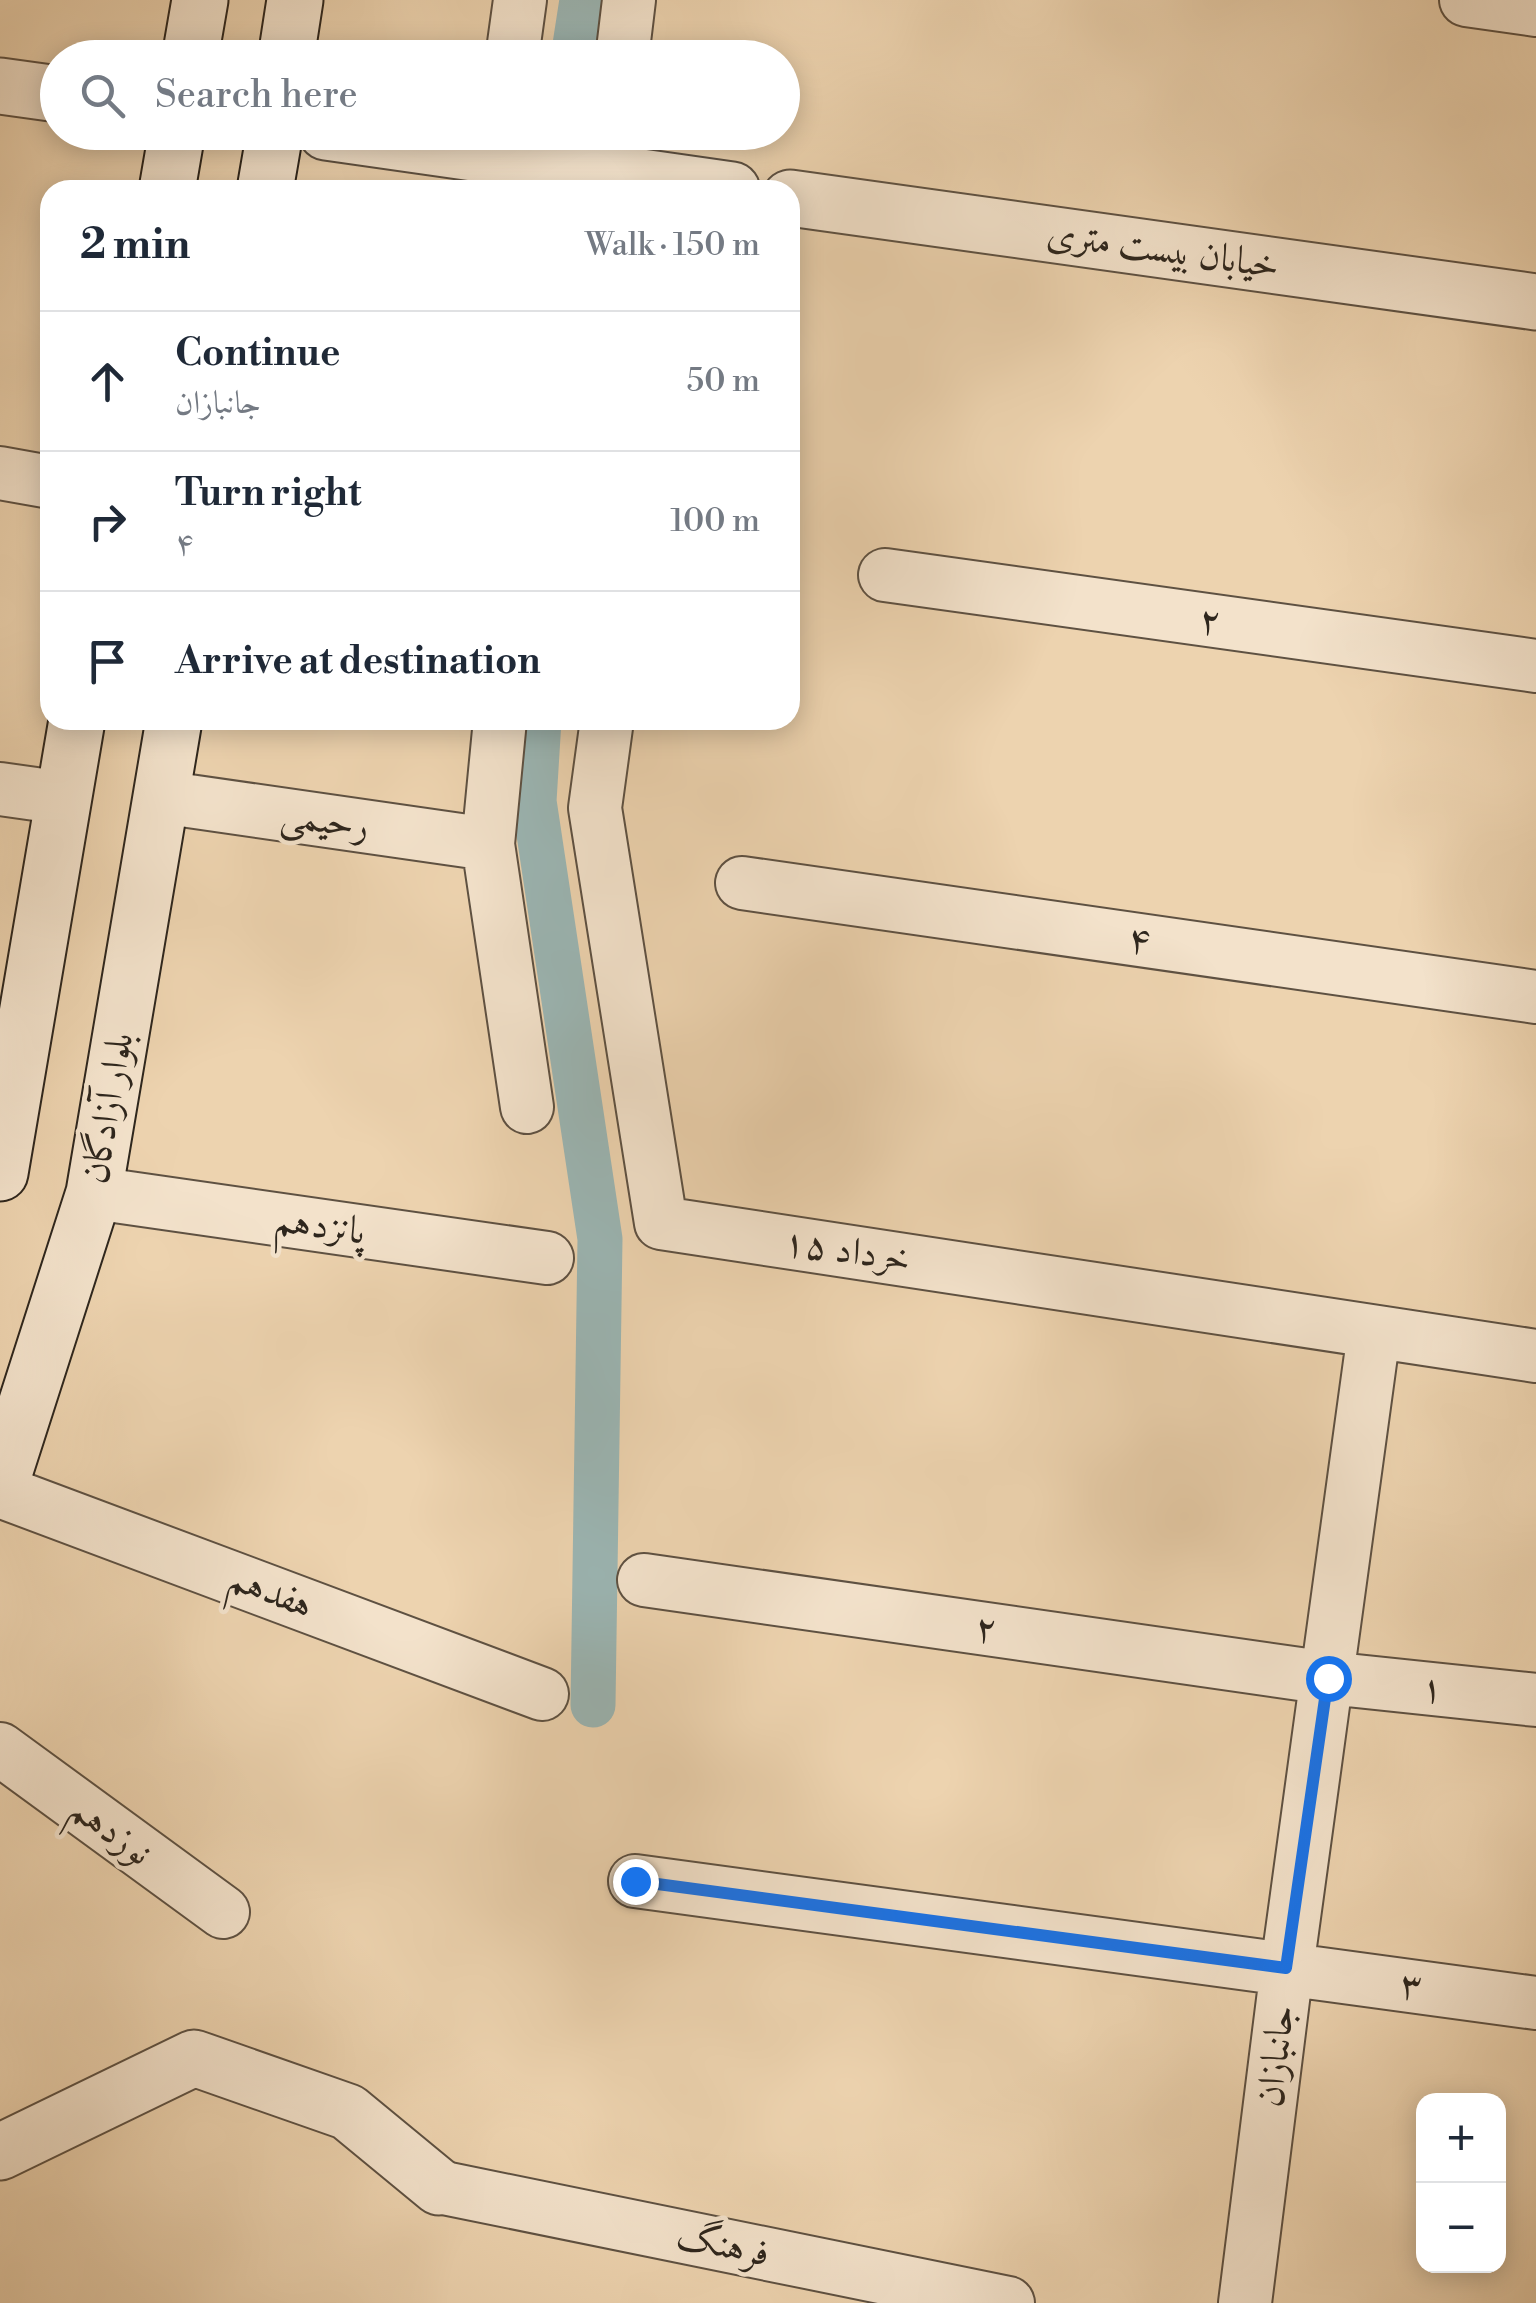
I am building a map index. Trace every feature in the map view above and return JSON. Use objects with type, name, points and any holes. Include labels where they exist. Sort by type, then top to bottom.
[{"type":"street","points":[[193,40],[200,0]]},
{"type":"street","points":[[289,40],[295,0]]},
{"type":"street","points":[[514,40],[520,0]]},
{"type":"street","points":[[624,40],[629,0]]},
{"type":"street","points":[[1466,0],[1529,6]]},
{"type":"street","points":[[0,86],[40,92]]},
{"type":"street","points":[[169,180],[174,150]]},
{"type":"street","points":[[267,180],[272,150]]},
{"type":"street","points":[[451,150],[521,160],[610,152],[680,180]]},
{"type":"street","name":"خیابان بیست متری","points":[[800,199],[1536,302]]},
{"type":"street","points":[[0,474],[40,480]]},
{"type":"street","name":"۲","points":[[885,576],[1536,666]]},
{"type":"street","points":[[0,1170],[75,730]]},
{"type":"street","name":"بلوار آزادگان","points":[[0,1489],[94,1193],[172,730]]},
{"type":"street","points":[[499,730],[488,844],[527,1107]]},
{"type":"street","name":"۱۵ خرداد","points":[[607,730],[595,808],[661,1223],[1536,1356]]},
{"type":"street","points":[[0,789],[64,798]]},
{"type":"street","name":"رحیمی","points":[[161,797],[488,844]]},
{"type":"street","name":"۴","points":[[742,883],[1536,997]]},
{"type":"street","name":"پانزدهم","points":[[94,1193],[546,1258]]},
{"type":"street","name":"جانبازان","points":[[1245,2303],[1286,1968],[1374,1333]]},
{"type":"street","name":"هفدهم","points":[[0,1489],[542,1694]]},
{"type":"street","name":"۲","points":[[644,1580],[1328,1678]]},
{"type":"street","name":"۱","points":[[1328,1678],[1536,1700]]},
{"type":"street","name":"نوزدهم","points":[[0,1749],[223,1912]]},
{"type":"street","points":[[635,1881],[1286,1968]]},
{"type":"street","name":"۳","points":[[1286,1968],[1536,2003]]},
{"type":"street","points":[[0,2152],[194,2058],[348,2112],[439,2187]]},
{"type":"street","name":"فرهنگ","points":[[439,2187],[1008,2303]]},
{"type":"waterway","points":[[576,40],[582,0]]},
{"type":"waterway","points":[[538,730],[534,801],[600,1239],[593,1705]]},
{"type":"route","points":[[635,1881],[1286,1968],[1328,1678]]}]
